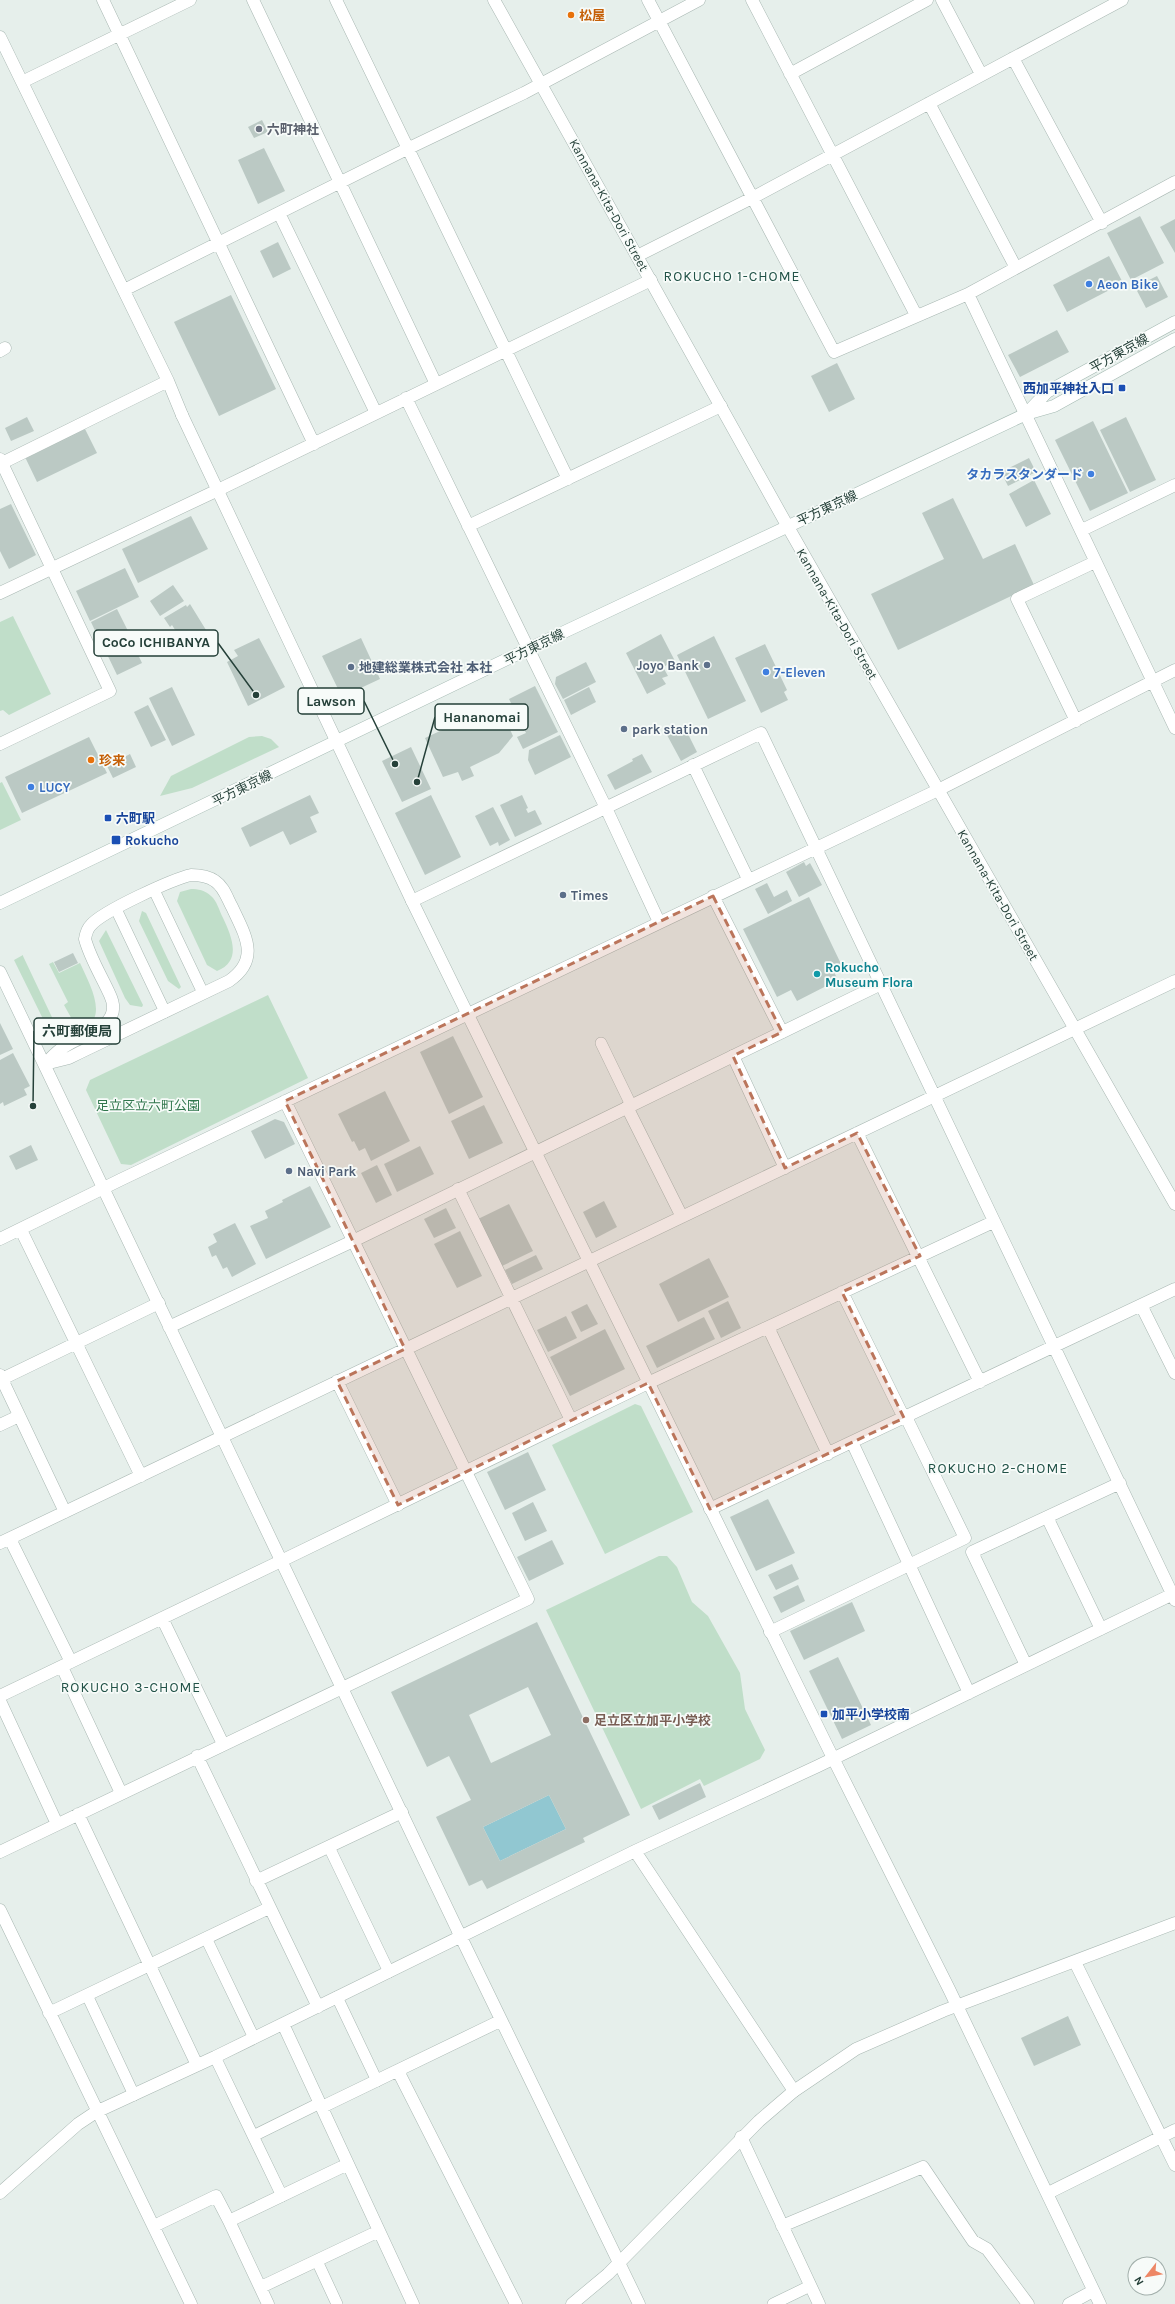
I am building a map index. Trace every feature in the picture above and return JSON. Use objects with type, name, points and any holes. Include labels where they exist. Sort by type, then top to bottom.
[{"type":"street","points":[[103,0],[314,444]]},
{"type":"street","points":[[22,82],[190,0]]},
{"type":"street","points":[[253,0],[436,384]]},
{"type":"street","points":[[336,0],[568,479]]},
{"type":"street","name":"Kannana-Kita-Dori Street","points":[[494,0],[788,527],[1175,1204]]},
{"type":"street","points":[[648,0],[834,352],[916,315],[968,294],[1102,223],[1175,182]]},
{"type":"street","points":[[124,290],[541,84],[699,0]]},
{"type":"street","points":[[752,0],[916,315]]},
{"type":"street","points":[[790,74],[927,0]]},
{"type":"street","points":[[942,0],[982,74]]},
{"type":"street","points":[[637,256],[752,198],[1122,0]]},
{"type":"street","points":[[0,37],[168,381],[182,415],[412,901],[469,1014],[534,1151],[770,1632],[957,2006],[1100,2304]]},
{"type":"street","points":[[1013,58],[1102,223]]},
{"type":"street","points":[[929,103],[1016,268]]},
{"type":"street","points":[[279,213],[376,413]]},
{"type":"street","points":[[0,593],[314,444],[651,280]]},
{"type":"street","points":[[968,294],[1082,530],[1095,562],[1175,728]]},
{"type":"street","name":"平方東京線","points":[[1026,414],[1047,392],[1175,322]]},
{"type":"street","name":"平方東京線","points":[[0,903],[528,649],[1026,414],[1054,406],[1175,339]]},
{"type":"street","points":[[0,744],[110,691],[52,569],[4,478],[1,461],[168,381]]},
{"type":"street","points":[[406,398],[606,808],[659,922]]},
{"type":"street","points":[[468,526],[721,406]]},
{"type":"street","points":[[1082,530],[1175,485]]},
{"type":"street","points":[[1076,721],[1017,599],[1095,562]]},
{"type":"street","points":[[0,1239],[21,1230],[103,1188],[713,896],[938,790],[1175,670]]},
{"type":"street","points":[[0,2193],[78,2124],[96,2112],[215,2057],[390,1972],[459,1935],[1101,1629],[1174,1596],[1055,1346],[993,1222],[933,1096],[877,986],[761,733],[412,901]]},
{"type":"street","points":[[693,765],[748,880]]},
{"type":"street","points":[[191,875],[207,877],[222,888],[246,935],[248,951],[242,969],[229,981],[165,1012],[69,1058],[45,1064],[63,1047],[102,1027],[110,1021],[113,1015],[112,997],[85,939],[86,931],[91,924],[116,909],[182,877],[191,875]]},
{"type":"street","points":[[713,896],[782,1032]]},
{"type":"street","points":[[0,972],[402,1812],[500,2021],[620,2262],[639,2304]]},
{"type":"street","points":[[121,1793],[67,1664],[5,1541],[1074,1028],[1175,981]]},
{"type":"street","points":[[170,1327],[353,1241],[534,1151],[877,986]]},
{"type":"street","points":[[733,1056],[785,1168]]},
{"type":"street","points":[[0,1852],[341,1687],[528,1599],[285,1101]]},
{"type":"street","points":[[629,1106],[682,1217]]},
{"type":"street","points":[[857,1133],[920,1256],[980,1382]]},
{"type":"street","points":[[458,1189],[571,1420]]},
{"type":"street","points":[[0,1696],[648,1383],[993,1222]]},
{"type":"street","points":[[21,1230],[78,1343],[141,1476]]},
{"type":"street","points":[[710,1510],[1175,1289]]},
{"type":"street","points":[[842,1292],[972,1552],[1026,1665]]},
{"type":"street","points":[[65,1512],[1,1377],[78,1343],[159,1303]]},
{"type":"street","points":[[1141,1305],[1175,1373]]},
{"type":"street","points":[[768,1327],[828,1454]]},
{"type":"street","points":[[337,1382],[398,1505]]},
{"type":"street","points":[[0,1425],[19,1416]]},
{"type":"street","points":[[852,1442],[969,1693]]},
{"type":"street","points":[[972,1552],[1120,1483]]},
{"type":"street","points":[[1047,1517],[1101,1629]]},
{"type":"street","points":[[770,1632],[965,1538]]},
{"type":"street","points":[[162,1618],[223,1744]]},
{"type":"street","points":[[0,1701],[57,1824]]},
{"type":"street","points":[[197,1756],[318,2007]]},
{"type":"street","points":[[256,1880],[402,1812]]},
{"type":"street","points":[[78,1814],[197,2065]]},
{"type":"street","points":[[635,1851],[794,2091]]},
{"type":"street","points":[[49,2013],[269,1908]]},
{"type":"street","points":[[0,1910],[96,2112],[154,2226],[191,2304]]},
{"type":"street","points":[[572,2304],[620,2262],[741,2137],[794,2091],[856,2049],[894,2030],[1175,1923]]},
{"type":"street","points":[[1075,1962],[1175,2165]]},
{"type":"street","points":[[321,2105],[377,2081],[500,2021]]},
{"type":"street","points":[[283,2024],[413,2304]]},
{"type":"street","points":[[398,2070],[516,2304]]},
{"type":"street","points":[[1048,2194],[1175,2130]]},
{"type":"street","points":[[741,2137],[819,2304]]},
{"type":"street","points":[[229,2221],[348,2164]]},
{"type":"street","points":[[782,2226],[922,2168],[973,2241],[987,2249],[1028,2304]]},
{"type":"street","points":[[154,2226],[216,2196],[268,2304]]},
{"type":"street","points":[[261,2287],[379,2231]]},
{"type":"street","points":[[1069,2304],[1094,2291]]},
{"type":"lane","points":[[154,890],[203,993]]},
{"type":"lane","points":[[116,909],[165,1012]]},
{"type":"lane","points":[[600,1043],[629,1106]]},
{"type":"lane","points":[[329,1847],[390,1972]]},
{"type":"lane","points":[[206,1938],[254,2038]]},
{"type":"lane","points":[[87,1995],[134,2095]]},
{"type":"lane","points":[[337,1997],[377,2081]]},
{"type":"lane","points":[[215,2057],[282,2196]]},
{"type":"lane","points":[[253,2136],[321,2105]]},
{"type":"lane","points":[[317,2261],[337,2304]]},
{"type":"lane","points":[[773,2304],[810,2286]]},
{"type":"highlighted area","points":[[713,896],[782,1032],[733,1056],[785,1168],[857,1133],[920,1256],[842,1292],[904,1418],[710,1509],[648,1383],[398,1505],[337,1381],[405,1349],[285,1101]]},
{"type":"green space","points":[[13,616],[51,694],[9,715],[3,710],[0,711],[0,622]]},
{"type":"green space","points":[[262,736],[271,739],[279,747],[192,788],[160,796],[171,776],[249,737]]},
{"type":"green space","points":[[2,782],[21,820],[0,830],[0,783]]},
{"type":"green space","points":[[191,889],[204,891],[215,900],[229,932],[233,947],[230,961],[225,967],[217,971],[207,965],[177,901],[180,892]]},
{"type":"green space","points":[[142,911],[146,913],[181,987],[179,989],[168,981],[139,921]]},
{"type":"green space","points":[[106,930],[143,1005],[142,1007],[130,1005],[125,998],[99,941]]},
{"type":"green space","points":[[23,955],[59,1032],[44,1021],[14,960]]},
{"type":"green space","points":[[53,962],[59,973],[80,963],[95,1001],[96,1011],[94,1019],[88,1026],[78,1030],[64,1005],[68,1002],[49,964]]},
{"type":"green space","name":"足立区立六町公園","points":[[268,995],[308,1078],[131,1165],[121,1164],[86,1090],[90,1080]]},
{"type":"green space","points":[[635,1404],[641,1406],[693,1512],[605,1554],[552,1445]]},
{"type":"green space","points":[[659,1556],[667,1556],[677,1567],[692,1602],[708,1616],[740,1673],[745,1709],[765,1750],[760,1759],[704,1786],[700,1779],[641,1809],[546,1610]]},
{"type":"water","points":[[549,1795],[566,1829],[500,1861],[483,1827]]},
{"type":"building","points":[[262,120],[268,132],[254,138],[248,127]]},
{"type":"building","points":[[264,148],[285,191],[258,204],[238,160]]},
{"type":"building","points":[[1140,216],[1164,263],[1131,280],[1107,233]]},
{"type":"building","points":[[1175,219],[1175,253],[1160,227]]},
{"type":"building","points":[[278,242],[291,269],[273,278],[260,251]]},
{"type":"building","points":[[1109,256],[1123,283],[1067,312],[1053,285]]},
{"type":"building","points":[[1157,276],[1168,297],[1146,308],[1135,287]]},
{"type":"building","points":[[231,295],[276,389],[219,416],[174,322]]},
{"type":"building","points":[[1057,330],[1069,352],[1020,377],[1008,355]]},
{"type":"building","points":[[837,363],[855,399],[829,412],[811,376]]},
{"type":"building","points":[[27,417],[34,431],[11,441],[5,428]]},
{"type":"building","points":[[1126,417],[1156,480],[1130,492],[1100,430]]},
{"type":"building","points":[[1093,421],[1128,493],[1090,511],[1055,440]]},
{"type":"building","points":[[85,429],[97,453],[37,482],[25,457]]},
{"type":"building","points":[[1029,458],[1036,472],[1008,486],[1001,472]]},
{"type":"building","points":[[1034,480],[1051,514],[1026,527],[1009,494]]},
{"type":"building","points":[[953,498],[983,559],[1015,544],[1034,585],[898,650],[871,594],[944,559],[922,513]]},
{"type":"building","points":[[11,504],[36,555],[9,569],[0,551],[0,509]]},
{"type":"building","points":[[191,516],[208,549],[138,583],[122,549]]},
{"type":"building","points":[[125,568],[139,597],[90,621],[76,591]]},
{"type":"building","points":[[173,585],[184,601],[160,616],[150,601]]},
{"type":"building","points":[[190,604],[206,630],[184,644],[172,625],[170,627],[164,618],[186,605],[187,607]]},
{"type":"building","points":[[117,609],[131,637],[104,650],[91,622]]},
{"type":"building","points":[[661,634],[675,661],[663,667],[668,676],[662,678],[666,684],[647,694],[626,653]]},
{"type":"building","points":[[714,636],[746,701],[708,719],[677,655]]},
{"type":"building","points":[[130,638],[142,663],[117,675],[105,650]]},
{"type":"building","points":[[259,638],[285,687],[248,706],[227,662],[238,656],[234,650]]},
{"type":"building","points":[[361,638],[380,679],[350,693],[339,691],[322,656]]},
{"type":"building","points":[[765,644],[787,690],[784,692],[788,700],[761,713],[735,658]]},
{"type":"building","points":[[586,662],[596,682],[563,699],[555,684],[556,677]]},
{"type":"building","points":[[535,686],[558,732],[523,749],[517,737],[526,733],[509,699]]},
{"type":"building","points":[[172,687],[195,735],[172,746],[149,698]]},
{"type":"building","points":[[589,687],[596,702],[571,715],[564,700]]},
{"type":"building","points":[[498,704],[513,736],[499,753],[470,767],[474,776],[462,781],[458,772],[443,777],[425,738]]},
{"type":"building","points":[[148,705],[166,740],[151,747],[134,712]]},
{"type":"building","points":[[684,726],[697,752],[681,761],[667,735]]},
{"type":"building","points":[[560,735],[571,757],[535,775],[528,760],[529,750]]},
{"type":"building","points":[[89,737],[107,773],[22,813],[5,777]]},
{"type":"building","points":[[411,747],[431,789],[402,802],[382,761]]},
{"type":"building","points":[[130,754],[136,767],[113,778],[107,766]]},
{"type":"building","points":[[642,754],[652,772],[615,790],[607,775],[633,761],[632,759]]},
{"type":"building","points":[[310,795],[319,813],[310,817],[317,832],[290,845],[283,831],[250,847],[241,828]]},
{"type":"building","points":[[431,795],[461,857],[425,875],[395,813]]},
{"type":"building","points":[[522,795],[528,808],[526,809],[528,813],[535,810],[542,824],[515,837],[500,805]]},
{"type":"building","points":[[493,807],[510,840],[499,846],[498,842],[490,846],[475,816]]},
{"type":"building","points":[[804,862],[806,866],[810,863],[822,885],[799,897],[786,872]]},
{"type":"building","points":[[767,883],[774,897],[787,890],[792,901],[768,914],[755,889]]},
{"type":"building","points":[[809,897],[842,966],[833,970],[838,980],[797,1001],[791,990],[777,997],[743,929]]},
{"type":"building","points":[[73,953],[78,963],[59,972],[54,962]]},
{"type":"building","points":[[0,1023],[13,1049],[0,1055]]},
{"type":"building","points":[[453,1036],[483,1097],[449,1114],[420,1052]]},
{"type":"building","points":[[13,1053],[30,1086],[24,1089],[27,1095],[4,1106],[3,1102],[0,1104],[0,1060]]},
{"type":"building","points":[[385,1091],[410,1141],[371,1161],[365,1148],[359,1151],[354,1141],[352,1142],[338,1114]]},
{"type":"building","points":[[484,1105],[503,1143],[469,1159],[451,1121]]},
{"type":"building","points":[[275,1119],[284,1122],[295,1144],[265,1159],[251,1131]]},
{"type":"building","points":[[31,1145],[38,1160],[16,1170],[9,1156]]},
{"type":"building","points":[[420,1146],[434,1174],[397,1192],[384,1164]]},
{"type":"building","points":[[377,1165],[392,1195],[376,1203],[361,1173]]},
{"type":"building","points":[[310,1186],[331,1227],[266,1259],[250,1226],[268,1218],[265,1211],[283,1202],[282,1200]]},
{"type":"building","points":[[604,1201],[617,1227],[596,1238],[583,1212]]},
{"type":"building","points":[[509,1204],[533,1251],[502,1266],[478,1219]]},
{"type":"building","points":[[446,1208],[456,1228],[434,1238],[424,1219]]},
{"type":"building","points":[[235,1223],[256,1264],[232,1277],[227,1267],[223,1269],[216,1255],[212,1257],[208,1247],[217,1242],[213,1234]]},
{"type":"building","points":[[460,1231],[482,1276],[457,1288],[434,1244]]},
{"type":"building","points":[[536,1255],[543,1269],[512,1284],[505,1270]]},
{"type":"building","points":[[709,1258],[729,1297],[678,1322],[659,1284]]},
{"type":"building","points":[[728,1301],[741,1328],[721,1338],[708,1311]]},
{"type":"building","points":[[587,1304],[598,1324],[581,1332],[571,1312]]},
{"type":"building","points":[[566,1316],[577,1338],[548,1352],[537,1330]]},
{"type":"building","points":[[704,1317],[715,1339],[657,1368],[646,1346]]},
{"type":"building","points":[[605,1329],[625,1369],[570,1396],[550,1357]]},
{"type":"building","points":[[528,1452],[546,1490],[505,1510],[487,1472]]},
{"type":"building","points":[[768,1499],[795,1553],[756,1571],[730,1517]]},
{"type":"building","points":[[533,1502],[547,1531],[525,1541],[512,1513]]},
{"type":"building","points":[[552,1540],[564,1564],[529,1581],[517,1557]]},
{"type":"building","points":[[792,1564],[799,1579],[776,1590],[768,1575]]},
{"type":"building","points":[[798,1585],[805,1601],[781,1613],[773,1597]]},
{"type":"building","points":[[852,1602],[865,1631],[804,1660],[790,1631]]},
{"type":"building","points":[[537,1622],[630,1815],[583,1838],[585,1842],[487,1889],[482,1880],[469,1886],[436,1817],[471,1800],[449,1756],[427,1767],[391,1692]],"holes":[[[528,1687],[551,1735],[491,1763],[469,1715]],[[549,1795],[566,1829],[500,1861],[483,1827]]]},
{"type":"building","points":[[838,1657],[871,1725],[842,1739],[809,1671]]},
{"type":"building","points":[[700,1783],[706,1797],[659,1820],[652,1806]]},
{"type":"building","points":[[1068,2016],[1081,2045],[1034,2066],[1021,2038]]},
{"type":"place","name":"松屋","points":[[571,15]]},
{"type":"place","name":"六町神社","points":[[259,129]]},
{"type":"place","name":"Aeon Bike","points":[[1089,284]]},
{"type":"place","name":"西加平神社入口","points":[[1122,388]]},
{"type":"place","name":"タカラスタンダード","points":[[1091,474]]},
{"type":"place","name":"Joyo Bank","points":[[707,665]]},
{"type":"place","name":"地建総業株式会社 本社","points":[[351,667]]},
{"type":"place","name":"7-Eleven","points":[[766,672]]},
{"type":"place","name":"CoCo ICHIBANYA","points":[[256,695]]},
{"type":"place","name":"park station","points":[[624,729]]},
{"type":"place","name":"珍来","points":[[91,760]]},
{"type":"place","name":"Lawson","points":[[395,764]]},
{"type":"place","name":"Hananomai","points":[[417,782]]},
{"type":"place","name":"LUCY","points":[[31,787]]},
{"type":"place","name":"六町駅","points":[[108,818]]},
{"type":"place","name":"Rokucho","points":[[116,840]]},
{"type":"place","name":"Times","points":[[563,895]]},
{"type":"place","name":"Rokucho Museum Flora","points":[[817,974]]},
{"type":"place","name":"六町郵便局","points":[[33,1106]]},
{"type":"place","name":"Navi Park","points":[[289,1171]]},
{"type":"place","name":"加平小学校南","points":[[824,1714]]},
{"type":"place","name":"足立区立加平小学校","points":[[586,1720]]},
{"type":"district","name":"ROKUCHO 1-CHOME","points":[[732,276]]},
{"type":"district","name":"ROKUCHO 2-CHOME","points":[[998,1468]]},
{"type":"district","name":"ROKUCHO 3-CHOME","points":[[131,1687]]}]
